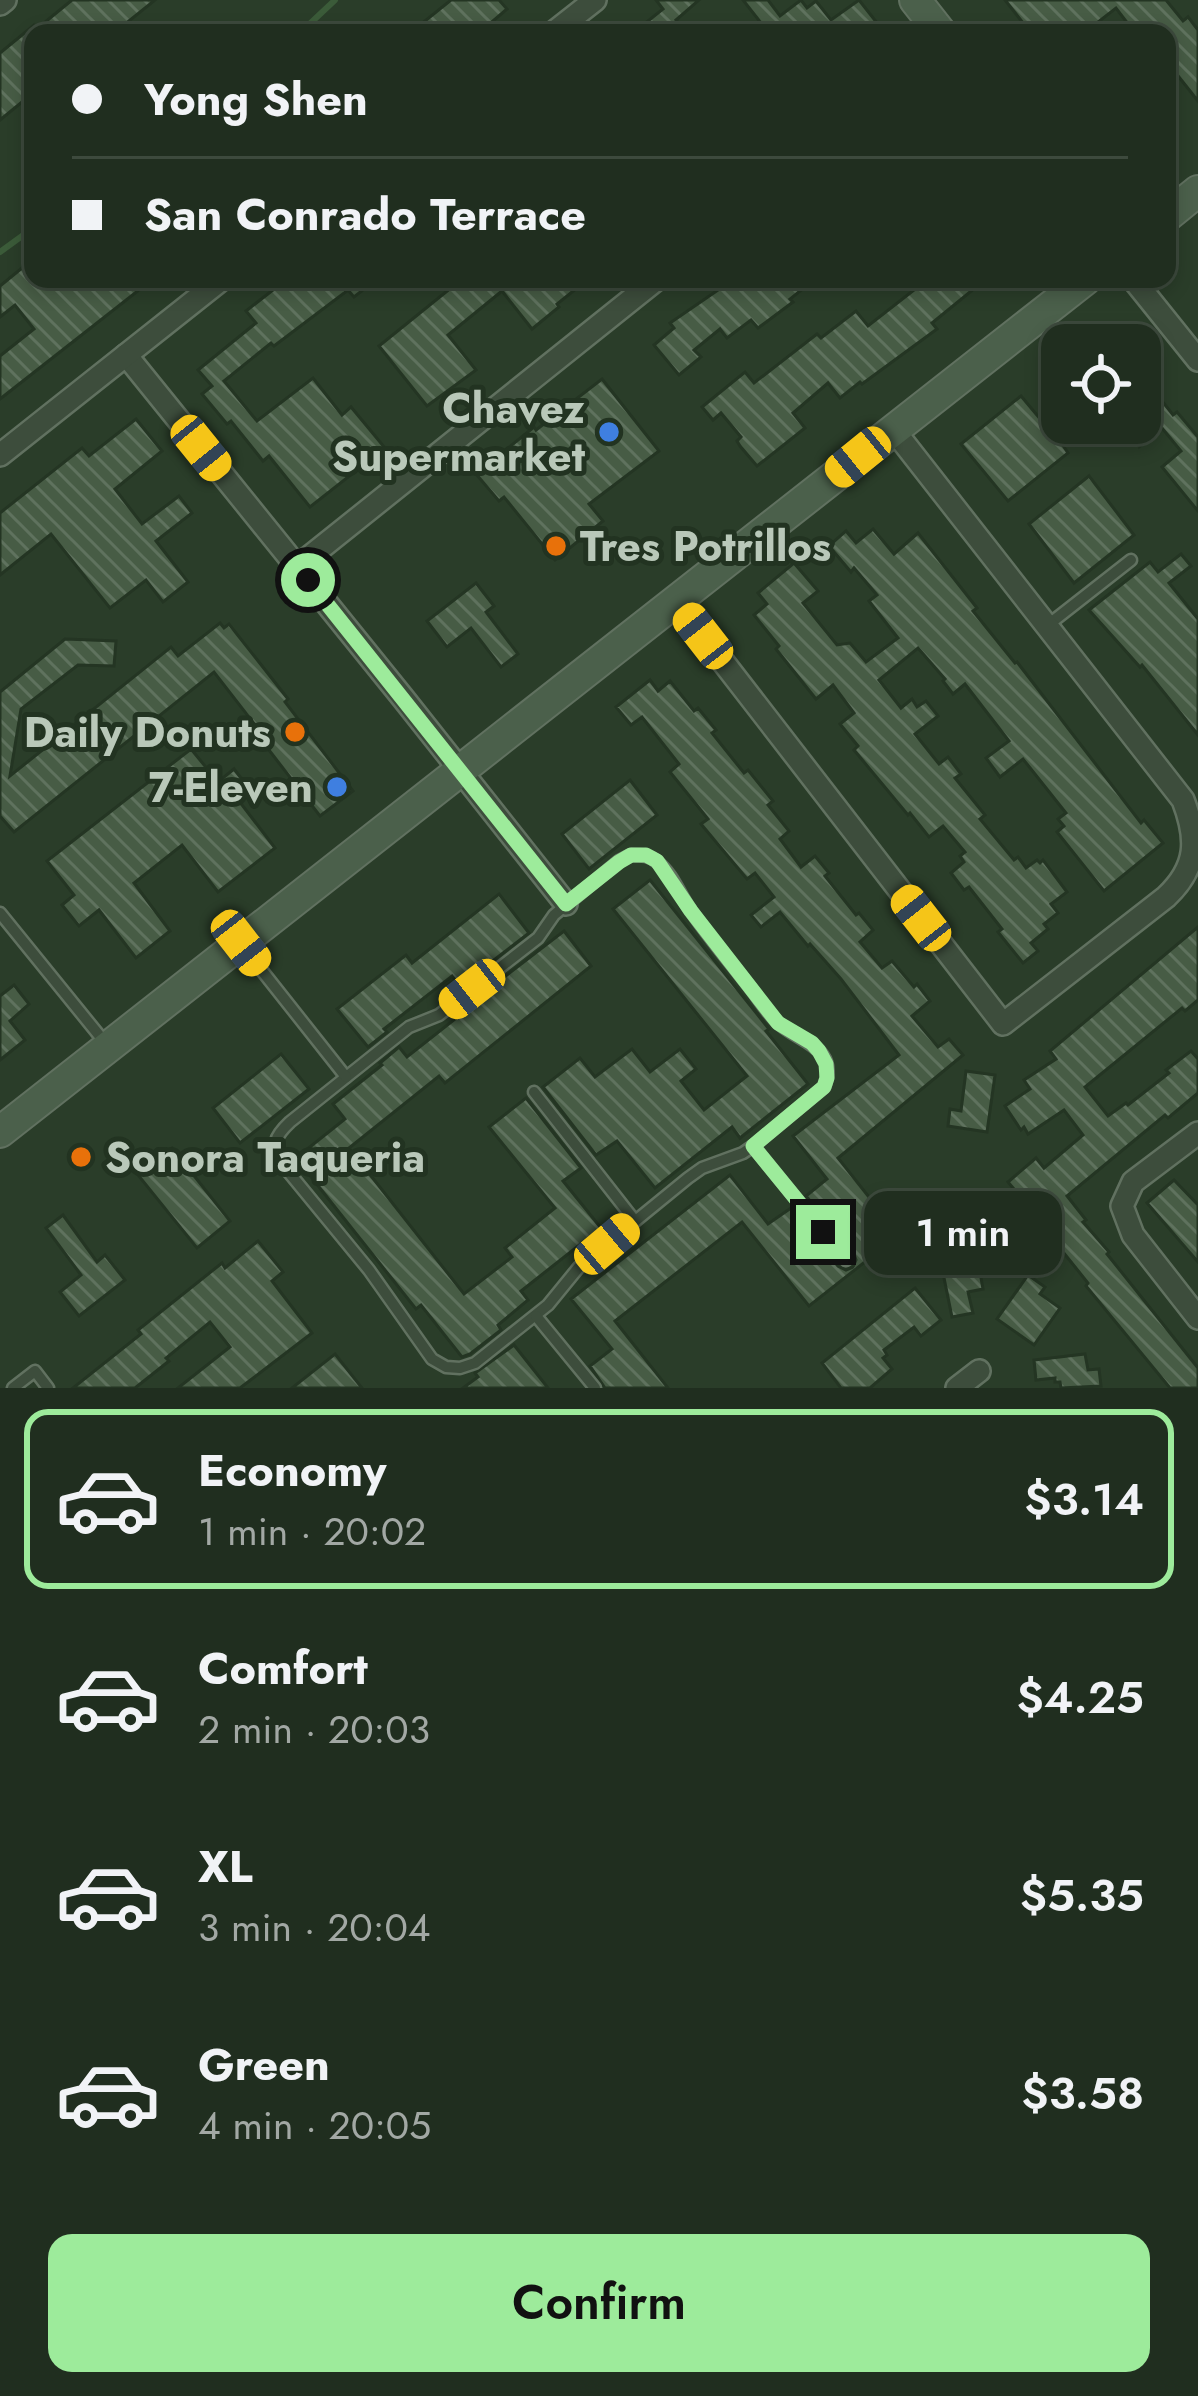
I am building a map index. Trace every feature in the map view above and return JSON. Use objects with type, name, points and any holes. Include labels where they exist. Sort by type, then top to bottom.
[{"type":"main road","points":[[915,0],[934,24]]},
{"type":"main road","points":[[0,1132],[1074,288]]},
{"type":"street","points":[[564,24],[595,0]]},
{"type":"street","points":[[0,455],[211,288]]},
{"type":"street","points":[[297,567],[646,288]]},
{"type":"street","points":[[1140,288],[1198,360]]},
{"type":"street","points":[[126,355],[566,904]]},
{"type":"street","points":[[676,601],[1003,1024],[1179,886],[1189,874],[1198,836],[1183,800],[893,429]]},
{"type":"street","points":[[1198,1133],[1132,1182],[1122,1206],[1133,1235],[1198,1318]]},
{"type":"street","points":[[957,1388],[979,1371]]},
{"type":"lane","points":[[1048,626],[1131,560]]},
{"type":"lane","points":[[631,855],[646,855],[657,861],[778,1023],[819,1051],[827,1078],[824,1087],[753,1146],[702,1168],[579,1267],[536,1316],[475,1364],[460,1368],[432,1359],[275,1152],[278,1133],[346,1077],[409,1027],[430,1021],[538,938],[554,915],[619,862],[631,855]]},
{"type":"lane","points":[[0,914],[109,1047]]},
{"type":"lane","points":[[241,943],[346,1077]]},
{"type":"lane","points":[[534,1092],[635,1221]]},
{"type":"lane","points":[[753,1146],[846,1260]]},
{"type":"lane","points":[[536,1316],[595,1388]]},
{"type":"lane","points":[[13,1388],[35,1371],[48,1388]]},
{"type":"building","points":[[72,0],[155,0],[125,24],[43,24]]},
{"type":"building","points":[[451,0],[499,0],[507,9],[490,24],[421,24]]},
{"type":"building","points":[[656,0],[699,0],[676,20],[679,24],[644,24],[663,9]]},
{"type":"building","points":[[743,0],[768,0],[780,16],[801,0],[807,8],[816,1],[831,20],[859,0],[878,24],[762,24]]},
{"type":"building","points":[[1005,0],[1166,0],[1183,21],[1188,17],[1198,30],[1198,101],[1176,73],[1176,24],[1128,24],[1116,8],[1096,24],[1024,24]]},
{"type":"building","points":[[24,33],[24,100],[0,120],[0,53]]},
{"type":"building","points":[[24,266],[24,288],[142,288],[0,399],[0,356],[34,329],[15,305],[0,317],[0,286]]},
{"type":"building","points":[[275,288],[366,288],[354,297],[348,290],[224,381],[257,421],[313,378],[342,415],[351,407],[385,448],[310,507],[269,456],[263,461],[202,394],[212,386],[198,370],[256,323],[246,311]]},
{"type":"building","points":[[451,288],[577,288],[532,329],[502,291],[448,335],[476,370],[427,406],[379,346]]},
{"type":"building","points":[[721,288],[804,288],[758,328],[751,320],[727,338],[720,329],[694,350],[701,357],[679,375],[654,345],[674,328],[670,323]]},
{"type":"building","points":[[975,288],[932,323],[937,329],[862,384],[840,398],[828,383],[793,413],[805,428],[757,466],[721,413],[713,420],[702,407],[745,372],[754,383],[817,334],[821,338],[856,311],[868,326],[914,290]]},
{"type":"building","points":[[602,379],[659,451],[589,504],[603,521],[555,560],[504,497],[499,501],[476,474]]},
{"type":"building","points":[[1021,396],[1041,420],[1041,444],[1062,444],[1068,453],[1008,501],[961,444]]},
{"type":"building","points":[[1161,400],[1198,437],[1198,511],[1162,467],[1181,451],[1162,428]]},
{"type":"building","points":[[136,419],[162,451],[115,489],[142,524],[179,496],[192,513],[156,541],[188,582],[163,602],[146,580],[110,608],[51,534],[0,575],[0,513],[82,448],[89,456]]},
{"type":"building","points":[[1089,476],[1134,535],[1074,583],[1029,524]]},
{"type":"building","points":[[873,529],[894,554],[918,533],[977,608],[973,611],[1141,823],[1144,820],[1163,843],[1104,891],[1057,832],[1064,826],[1058,819],[1066,813],[1023,759],[1000,777],[986,758],[1009,741],[965,684],[953,694],[918,648],[879,680],[901,708],[912,699],[917,707],[926,701],[938,716],[915,734],[939,764],[948,757],[961,774],[955,778],[985,815],[980,819],[1014,860],[1018,857],[1026,868],[1043,860],[1067,892],[1051,904],[1058,913],[1031,943],[1038,951],[1023,963],[969,887],[964,890],[951,873],[964,862],[960,856],[965,852],[943,826],[929,837],[908,815],[854,750],[858,746],[840,724],[854,713],[833,685],[816,699],[754,615],[767,604],[758,593],[794,563],[818,591],[803,603],[837,645],[850,643],[866,662],[898,638],[869,601],[877,595],[829,546],[846,531],[856,543]]},
{"type":"building","points":[[1181,554],[1191,566],[1169,583],[1198,619],[1198,735],[1142,665],[1089,610],[1150,562],[1158,572]]},
{"type":"building","points":[[476,583],[494,606],[486,612],[518,654],[501,667],[471,628],[447,647],[427,621]]},
{"type":"building","points":[[220,623],[224,628],[229,624],[353,791],[320,816],[214,672],[14,832],[0,816],[0,692],[65,639],[116,641],[114,666],[78,665],[21,709],[10,776],[171,647],[178,656]]},
{"type":"building","points":[[650,680],[658,691],[670,681],[694,711],[698,708],[744,773],[748,770],[773,801],[768,805],[789,831],[780,839],[801,867],[815,856],[829,873],[825,876],[873,930],[860,942],[882,968],[892,961],[930,1001],[912,1016],[938,1047],[949,1039],[963,1055],[838,1158],[899,1235],[809,1306],[742,1222],[615,1321],[668,1388],[605,1388],[590,1366],[612,1349],[571,1299],[730,1175],[768,1224],[791,1208],[838,1266],[853,1267],[854,1254],[806,1196],[827,1179],[793,1136],[899,1055],[841,979],[780,912],[761,927],[751,915],[774,897],[755,873],[747,879],[701,824],[708,819],[670,772],[679,764],[642,717],[631,725],[616,707]]},
{"type":"building","points":[[191,749],[218,782],[234,769],[251,791],[239,801],[275,848],[218,892],[182,845],[134,883],[170,931],[136,958],[99,910],[79,926],[62,905],[74,895],[47,861]]},
{"type":"building","points":[[630,780],[657,815],[589,869],[562,834]]},
{"type":"building","points":[[650,880],[808,1084],[740,1138],[732,1127],[655,1188],[617,1141],[596,1155],[543,1087],[580,1058],[595,1077],[632,1049],[650,1072],[680,1049],[696,1069],[681,1081],[704,1110],[747,1076],[613,909]]},
{"type":"building","points":[[499,894],[529,933],[460,986],[452,976],[368,1047],[337,1009],[406,955],[412,963]]},
{"type":"building","points":[[1198,927],[1198,1000],[1085,1087],[1108,1116],[1169,1073],[1166,1070],[1191,1051],[1198,1059],[1198,1093],[1067,1196],[1198,1368],[1198,1388],[1170,1388],[1008,1182],[1036,1158],[1044,1168],[1083,1135],[1064,1110],[1028,1134],[1005,1106],[1030,1089],[1024,1080],[1056,1059],[1050,1051]]},
{"type":"building","points":[[564,931],[591,966],[445,1083],[439,1076],[349,1148],[464,1294],[512,1257],[505,1248],[555,1208],[489,1127],[526,1098],[581,1168],[563,1181],[601,1228],[521,1291],[528,1300],[498,1325],[501,1330],[462,1357],[421,1305],[416,1309],[296,1158],[345,1119],[333,1104],[380,1063],[399,1047],[407,1057]]},
{"type":"building","points":[[14,985],[29,1004],[10,1021],[25,1040],[0,1060],[0,996]]},
{"type":"building","points":[[281,1054],[309,1089],[240,1143],[213,1108]]},
{"type":"building","points":[[966,1071],[995,1075],[987,1132],[948,1126],[950,1109],[961,1111]]},
{"type":"building","points":[[172,1148],[230,1221],[197,1248],[138,1175]]},
{"type":"building","points":[[1174,1180],[1198,1205],[1198,1262],[1147,1203]]},
{"type":"building","points":[[63,1215],[97,1262],[105,1255],[125,1280],[79,1316],[60,1292],[81,1275],[46,1228]]},
{"type":"building","points":[[258,1241],[283,1272],[272,1281],[312,1333],[240,1388],[178,1388],[230,1347],[210,1322],[135,1388],[73,1388],[222,1263],[225,1268]]},
{"type":"building","points":[[978,1261],[983,1289],[968,1292],[973,1313],[952,1317],[942,1268]]},
{"type":"building","points":[[1028,1275],[1045,1287],[1040,1294],[1060,1308],[1034,1345],[997,1319]]},
{"type":"building","points":[[915,1288],[941,1320],[921,1336],[914,1327],[884,1350],[883,1358],[892,1369],[870,1388],[841,1388],[822,1363]]},
{"type":"building","points":[[514,1345],[548,1388],[463,1388],[478,1377],[475,1373]]},
{"type":"building","points":[[335,1354],[362,1388],[292,1388]]},
{"type":"building","points":[[1085,1354],[1088,1370],[1099,1369],[1101,1386],[1061,1388],[1055,1378],[1036,1380],[1034,1360]]},
{"type":"waterway","points":[[310,24],[335,0]]},
{"type":"waterway","points":[[0,252],[24,235]]},
{"type":"place","name":"Chavez Supermarket","points":[[609,432]]},
{"type":"place","name":"Tres Potrillos","points":[[556,546]]},
{"type":"place","name":"Daily Donuts","points":[[295,732]]},
{"type":"place","name":"7-Eleven","points":[[337,787]]},
{"type":"place","name":"Sonora Taqueria","points":[[81,1157]]},
{"type":"route","points":[[308,580],[566,904],[631,855],[657,861],[778,1023],[819,1051],[826,1064],[824,1087],[753,1146],[823,1232]]}]
